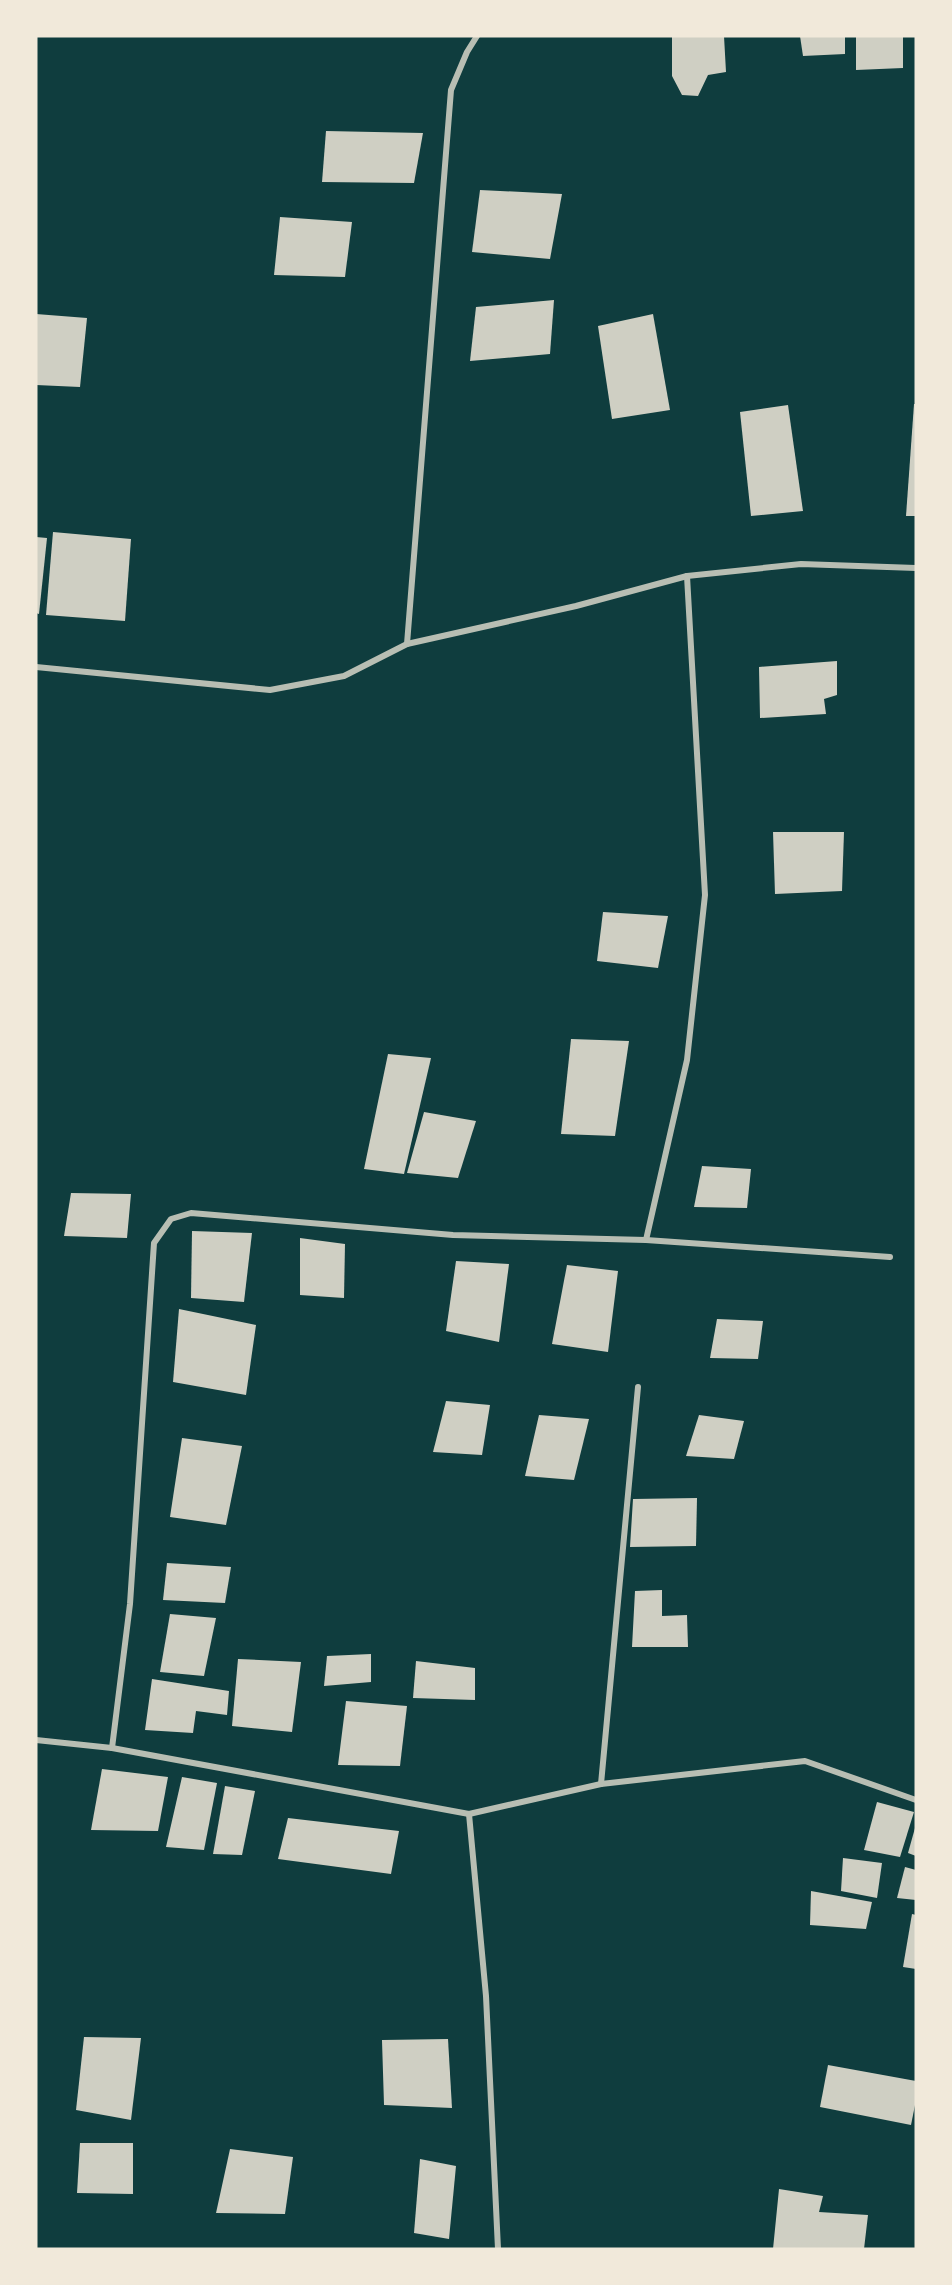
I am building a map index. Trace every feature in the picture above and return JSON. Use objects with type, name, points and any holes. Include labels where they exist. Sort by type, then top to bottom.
[{"type":"street","points":[[407,644],[451,90],[467,52],[477,36]]},
{"type":"street","points":[[36,667],[270,690],[344,676],[407,644],[576,606],[687,576],[801,564],[916,568]]},
{"type":"street","points":[[646,1240],[687,1060],[705,895],[687,576]]},
{"type":"street","points":[[112,1748],[130,1604],[154,1243],[171,1219],[191,1213],[453,1235],[646,1240],[890,1257]]},
{"type":"street","points":[[601,1784],[638,1387]]},
{"type":"street","points":[[36,1740],[112,1748],[469,1814],[601,1784],[805,1761],[916,1800]]},
{"type":"street","points":[[469,1814],[486,1996],[498,2249]]},
{"type":"building","points":[[672,36],[724,36],[726,72],[708,75],[698,96],[682,95],[672,76]]},
{"type":"building","points":[[800,36],[845,36],[845,54],[803,56]]},
{"type":"building","points":[[856,36],[903,36],[903,68],[856,70]]},
{"type":"building","points":[[326,131],[423,133],[414,183],[322,182]]},
{"type":"building","points":[[480,190],[562,194],[550,259],[472,252]]},
{"type":"building","points":[[280,217],[352,222],[345,277],[274,275]]},
{"type":"building","points":[[554,300],[550,354],[470,361],[476,307]]},
{"type":"building","points":[[36,314],[87,318],[80,387],[36,385]]},
{"type":"building","points":[[653,314],[670,410],[612,419],[598,326]]},
{"type":"building","points":[[914,404],[916,404],[916,516],[906,516]]},
{"type":"building","points":[[788,405],[803,511],[751,516],[740,412]]},
{"type":"building","points":[[53,532],[131,539],[125,621],[46,615]]},
{"type":"building","points":[[36,537],[47,538],[39,614],[36,613]]},
{"type":"building","points":[[837,661],[837,695],[824,699],[826,714],[760,718],[759,667]]},
{"type":"building","points":[[773,832],[844,832],[842,891],[775,894]]},
{"type":"building","points":[[603,912],[668,916],[658,968],[597,961]]},
{"type":"building","points":[[571,1039],[629,1041],[615,1136],[561,1134]]},
{"type":"building","points":[[388,1054],[431,1058],[404,1174],[364,1169]]},
{"type":"building","points":[[424,1112],[476,1121],[458,1178],[407,1173]]},
{"type":"building","points":[[702,1166],[751,1169],[747,1208],[694,1207]]},
{"type":"building","points":[[71,1193],[131,1194],[127,1238],[64,1236]]},
{"type":"building","points":[[192,1231],[252,1233],[244,1302],[191,1298]]},
{"type":"building","points":[[300,1238],[345,1244],[344,1298],[300,1295]]},
{"type":"building","points":[[456,1261],[509,1264],[499,1342],[446,1331]]},
{"type":"building","points":[[567,1265],[618,1271],[608,1352],[552,1344]]},
{"type":"building","points":[[179,1309],[256,1325],[246,1395],[173,1382]]},
{"type":"building","points":[[717,1319],[763,1321],[758,1359],[710,1358]]},
{"type":"building","points":[[446,1401],[490,1405],[482,1455],[433,1452]]},
{"type":"building","points":[[539,1415],[589,1419],[574,1480],[525,1476]]},
{"type":"building","points":[[699,1415],[744,1421],[734,1459],[686,1456]]},
{"type":"building","points":[[182,1438],[242,1446],[226,1525],[170,1517]]},
{"type":"building","points":[[697,1498],[696,1546],[630,1547],[633,1499]]},
{"type":"building","points":[[167,1563],[231,1567],[225,1603],[163,1600]]},
{"type":"building","points":[[662,1590],[662,1616],[687,1615],[688,1647],[632,1647],[635,1591]]},
{"type":"building","points":[[170,1614],[216,1618],[204,1676],[160,1672]]},
{"type":"building","points":[[371,1654],[371,1682],[324,1686],[327,1656]]},
{"type":"building","points":[[238,1659],[301,1662],[292,1732],[232,1726]]},
{"type":"building","points":[[416,1661],[475,1668],[475,1700],[413,1698]]},
{"type":"building","points":[[152,1679],[229,1691],[227,1715],[196,1711],[193,1733],[145,1730]]},
{"type":"building","points":[[346,1701],[407,1706],[400,1766],[338,1765]]},
{"type":"building","points":[[102,1769],[168,1777],[158,1831],[91,1830]]},
{"type":"building","points":[[182,1777],[217,1783],[204,1850],[166,1847]]},
{"type":"building","points":[[225,1786],[255,1791],[242,1855],[213,1854]]},
{"type":"building","points":[[877,1802],[914,1812],[900,1857],[864,1850]]},
{"type":"building","points":[[288,1818],[399,1831],[391,1874],[278,1859]]},
{"type":"building","points":[[916,1828],[916,1856],[908,1853]]},
{"type":"building","points":[[843,1858],[882,1863],[877,1898],[841,1891]]},
{"type":"building","points":[[905,1867],[916,1870],[916,1900],[897,1898]]},
{"type":"building","points":[[811,1891],[872,1902],[866,1929],[810,1925]]},
{"type":"building","points":[[912,1914],[916,1915],[916,1969],[903,1967]]},
{"type":"building","points":[[84,2037],[141,2038],[131,2120],[76,2110]]},
{"type":"building","points":[[448,2039],[452,2108],[384,2105],[382,2040]]},
{"type":"building","points":[[828,2065],[916,2081],[916,2100],[911,2125],[820,2107]]},
{"type":"building","points":[[80,2143],[133,2143],[133,2194],[77,2193]]},
{"type":"building","points":[[230,2149],[293,2157],[285,2214],[216,2213]]},
{"type":"building","points":[[420,2159],[456,2166],[449,2239],[414,2233]]},
{"type":"building","points":[[779,2189],[823,2196],[819,2212],[868,2215],[864,2249],[773,2249]]}]
